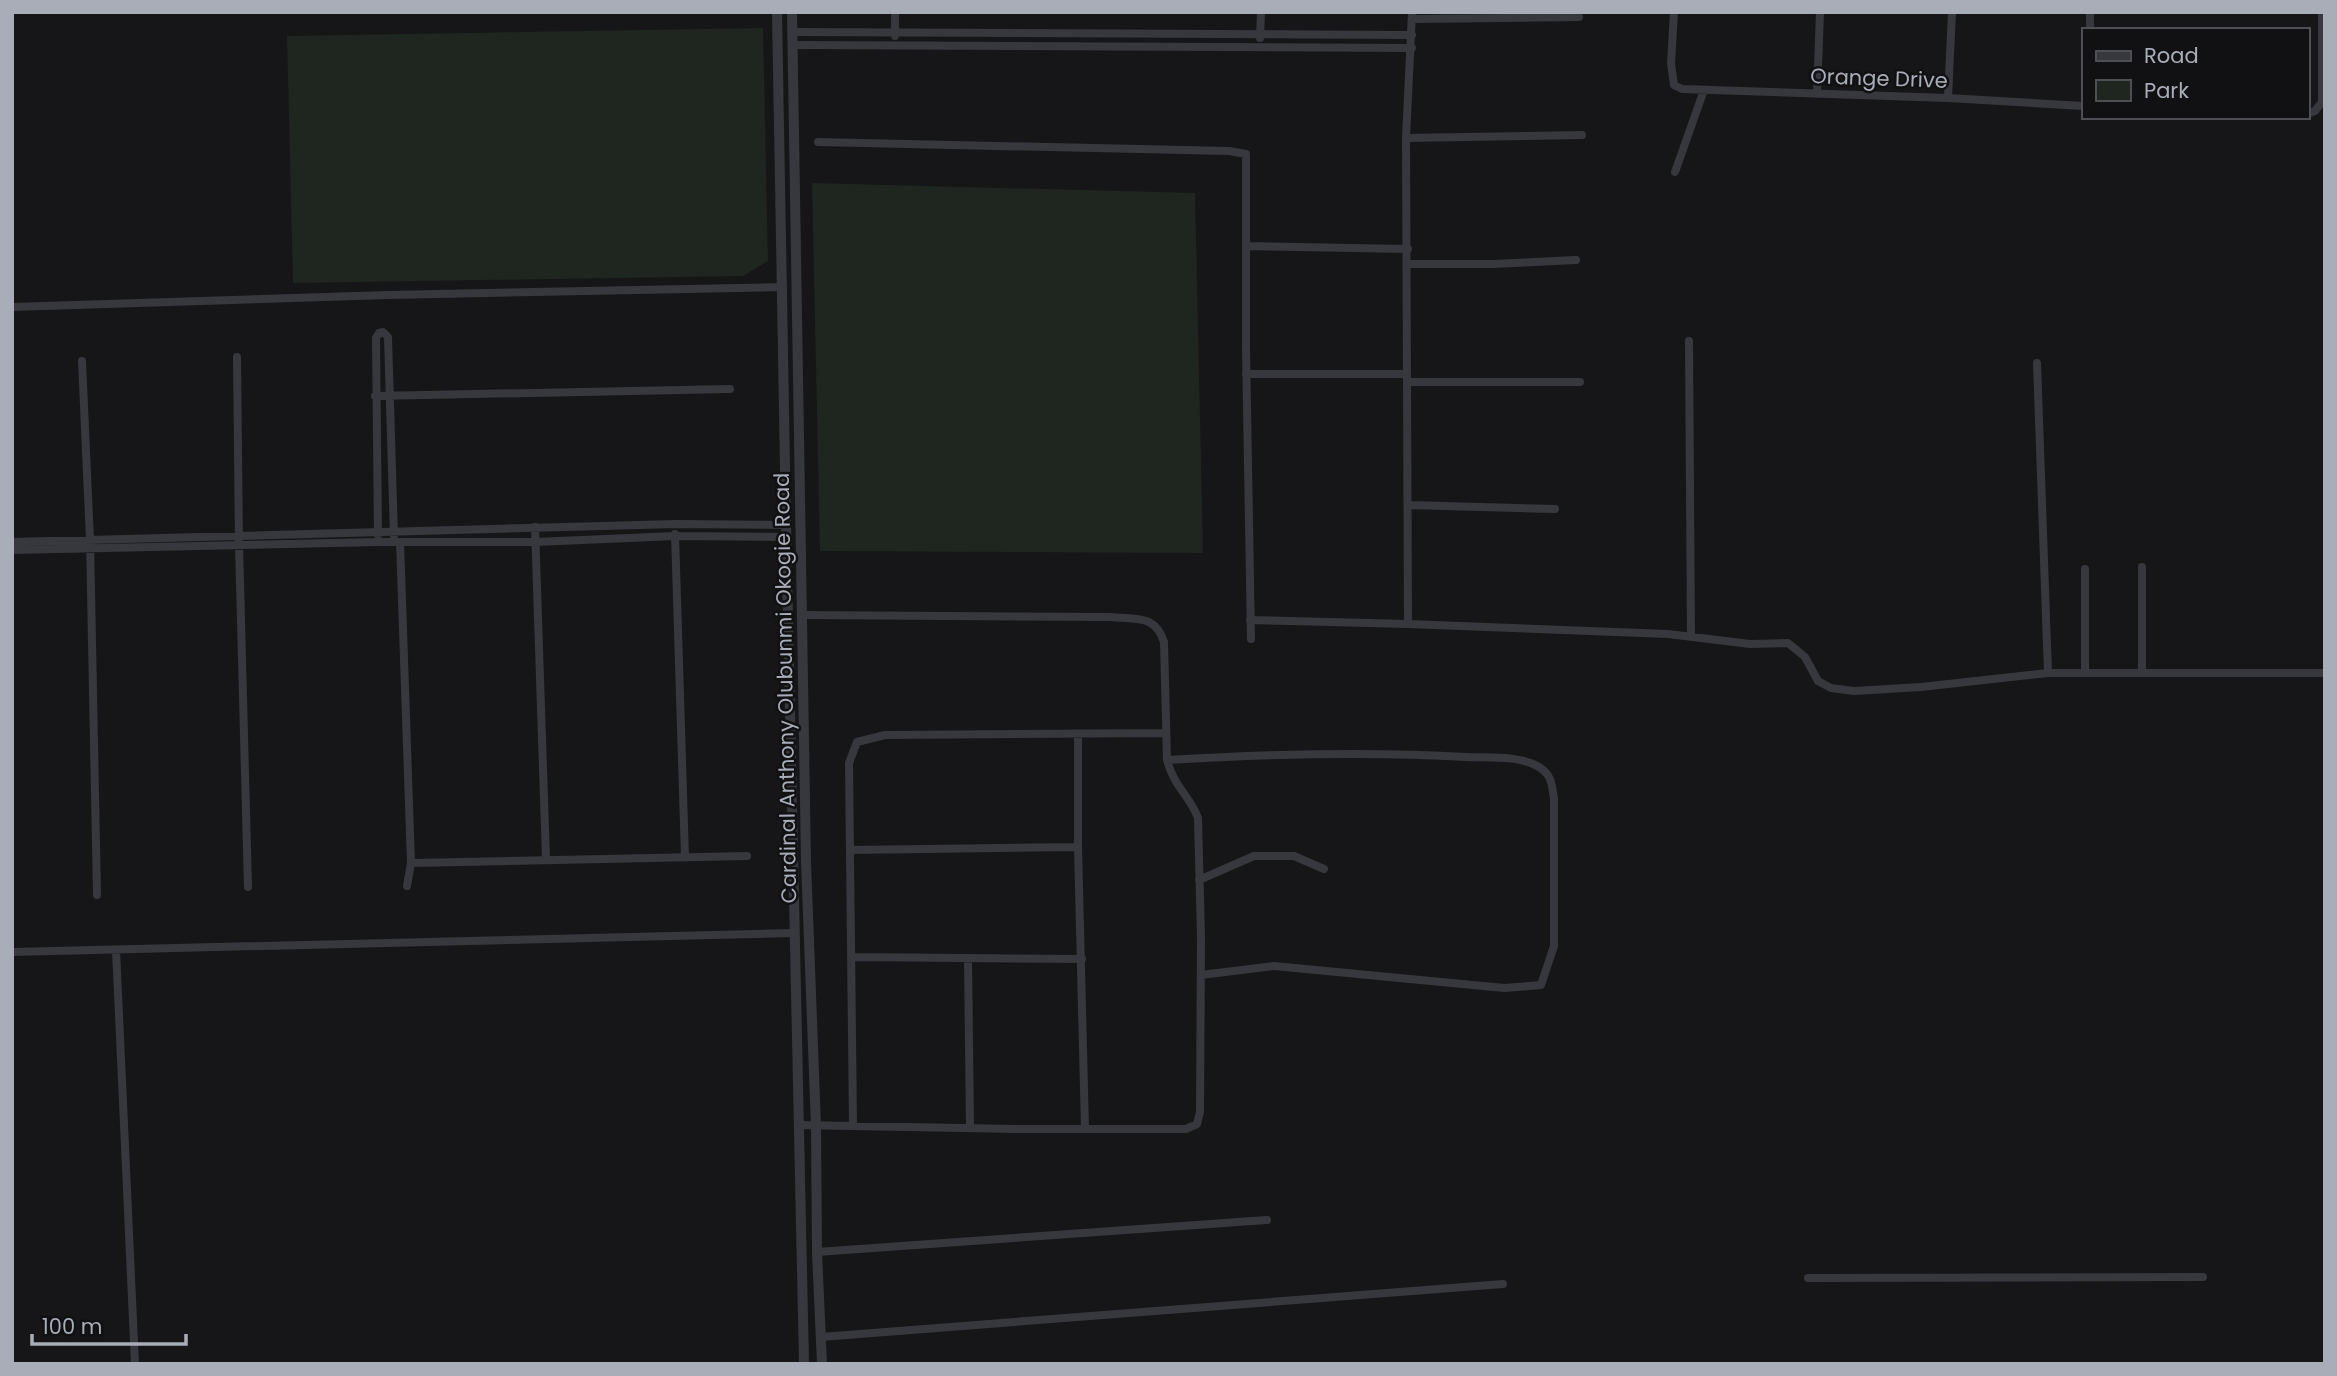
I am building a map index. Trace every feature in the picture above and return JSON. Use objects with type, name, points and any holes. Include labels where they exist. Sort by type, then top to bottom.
[{"type":"street","name":"Cardinal Anthony Olubunmi Okogie Road","points":[[778,12],[804,1364]]},
{"type":"street","name":"Cardinal Anthony Olubunmi Okogie Road","points":[[792,12],[806,862],[816,1126],[821,1364]]},
{"type":"street","points":[[895,12],[895,46]]},
{"type":"street","points":[[1260,48],[1261,12]]},
{"type":"street","name":"Orange Drive","points":[[1674,12],[1671,64],[1674,85],[1682,89],[1948,98],[2082,106]]},
{"type":"street","points":[[1817,94],[1820,12]]},
{"type":"street","points":[[1948,98],[1952,12]]},
{"type":"street","points":[[2311,113],[2322,102],[2322,12]]},
{"type":"street","points":[[1408,624],[1406,138],[1412,15],[1579,17]]},
{"type":"street","points":[[793,32],[1412,35]]},
{"type":"street","points":[[793,46],[1412,48]]},
{"type":"street","points":[[1675,172],[1704,90]]},
{"type":"street","points":[[1406,138],[1582,135]]},
{"type":"street","points":[[818,142],[1229,151],[1245,154],[1251,639]]},
{"type":"street","points":[[1246,246],[1408,249]]},
{"type":"street","points":[[1408,264],[1576,260]]},
{"type":"street","points":[[12,307],[388,295],[783,287]]},
{"type":"street","points":[[378,542],[376,338],[383,332],[388,337],[394,532],[397,542],[411,863],[407,886]]},
{"type":"street","points":[[1689,341],[1691,636]]},
{"type":"street","points":[[237,357],[248,887]]},
{"type":"street","points":[[82,361],[90,544],[97,895]]},
{"type":"street","points":[[2037,363],[2048,673]]},
{"type":"street","points":[[1246,374],[1580,382]]},
{"type":"street","points":[[375,396],[730,389]]},
{"type":"street","points":[[785,451],[799,450]]},
{"type":"street","points":[[1408,505],[1555,509]]},
{"type":"street","points":[[676,524],[685,857]]},
{"type":"street","points":[[239,541],[378,532],[535,527],[786,525]]},
{"type":"street","points":[[535,527],[546,859]]},
{"type":"street","points":[[12,542],[536,542],[675,536],[786,537]]},
{"type":"street","points":[[12,550],[90,544]]},
{"type":"street","points":[[2142,567],[2142,672]]},
{"type":"street","points":[[2085,569],[2085,673]]},
{"type":"street","points":[[798,1125],[1186,1129],[1197,1124],[1200,1112],[1198,818],[1171,775],[1167,760],[1164,642],[1159,628],[1151,622],[1110,617],[802,615]]},
{"type":"street","points":[[1251,620],[1691,636],[1750,644],[1788,643],[1805,657],[1818,681],[1842,690],[1921,687],[2048,673],[2325,673]]},
{"type":"street","points":[[853,1126],[849,763],[857,742],[885,735],[1166,733]]},
{"type":"street","points":[[1078,734],[1085,1129]]},
{"type":"street","points":[[1167,760],[1272,754],[1422,754],[1522,760],[1540,767],[1551,778],[1554,799],[1554,946],[1541,985],[1504,988],[1274,966],[1201,975]]},
{"type":"street","points":[[850,850],[1078,847]]},
{"type":"street","points":[[411,863],[747,856]]},
{"type":"street","points":[[1199,880],[1254,856],[1294,856],[1324,869]]},
{"type":"street","points":[[12,952],[794,933]]},
{"type":"street","points":[[116,950],[135,1364]]},
{"type":"street","points":[[851,957],[1082,959]]},
{"type":"street","points":[[968,958],[970,1128]]},
{"type":"street","points":[[817,1252],[1267,1220]]},
{"type":"street","points":[[1808,1278],[2203,1277]]},
{"type":"street","points":[[821,1337],[1503,1284]]},
{"type":"green space","points":[[763,28],[768,261],[743,276],[293,283],[287,36]]},
{"type":"green space","points":[[812,183],[1195,193],[1203,553],[820,551]]}]
